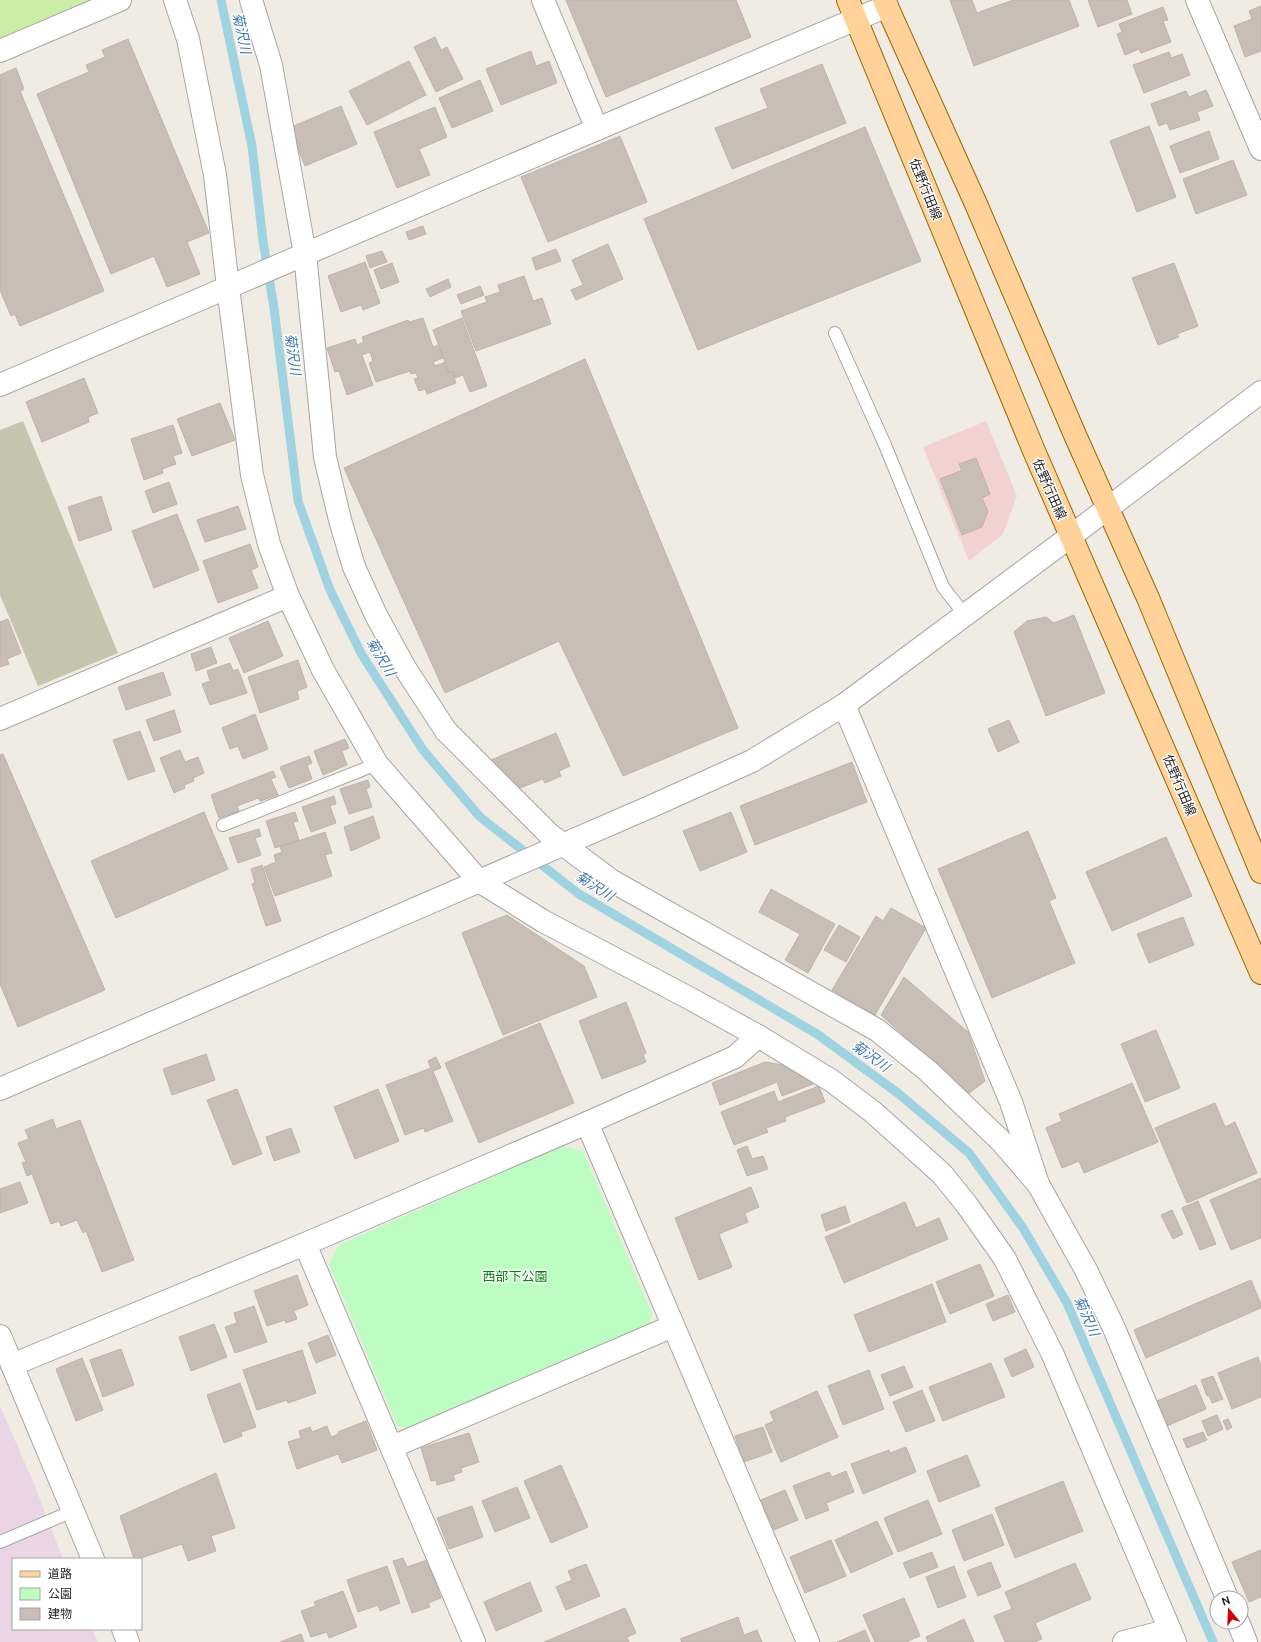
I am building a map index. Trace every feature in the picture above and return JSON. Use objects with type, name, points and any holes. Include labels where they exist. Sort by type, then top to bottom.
[{"type":"main road","points":[[886,3],[973,197],[1148,598],[1261,872]]},
{"type":"main road","name":"佐野行田線","points":[[852,9],[1009,392],[1261,973]]},
{"type":"street","points":[[0,51],[120,0]]},
{"type":"street","points":[[175,0],[188,39],[215,175],[252,475],[269,544],[288,596],[323,670],[377,764],[487,877],[543,921],[758,1036],[832,1081],[873,1112],[942,1174],[967,1205],[1005,1259],[1053,1355],[1172,1636],[1124,1642]]},
{"type":"street","points":[[251,0],[271,64],[325,457],[354,567],[376,615],[405,668],[446,731],[549,834],[558,847],[612,881],[877,1030],[928,1071],[1001,1141],[1038,1184]]},
{"type":"street","points":[[543,0],[597,128]]},
{"type":"street","points":[[1197,0],[1261,149]]},
{"type":"street","points":[[0,385],[597,128],[852,9],[886,3]]},
{"type":"street","points":[[0,1089],[558,847],[752,761],[844,705],[1261,392]]},
{"type":"street","points":[[0,719],[288,596]]},
{"type":"street","points":[[844,705],[1011,1102],[1038,1184],[1086,1270],[1113,1326],[1224,1590]]},
{"type":"street","points":[[12,1365],[305,1244],[587,1123],[735,1057],[758,1036]]},
{"type":"street","points":[[587,1123],[808,1642]]},
{"type":"street","points":[[305,1244],[474,1642]]},
{"type":"street","points":[[392,1447],[673,1326]]},
{"type":"street","points":[[0,1336],[93,1558]]},
{"type":"street","points":[[123,1630],[128,1642]]},
{"type":"street","points":[[1241,1630],[1246,1642]]},
{"type":"lane","points":[[835,333],[885,445],[943,587],[965,615]]},
{"type":"lane","points":[[223,825],[377,764]]},
{"type":"lane","points":[[0,1542],[73,1511]]},
{"type":"shaded area","points":[[23,421],[118,653],[38,686],[0,595],[0,430]]},
{"type":"shaded area","points":[[986,421],[1017,496],[1003,534],[969,561],[923,447]]},
{"type":"shaded area","points":[[0,1406],[34,1484],[63,1558],[12,1558],[12,1630],[92,1630],[98,1642],[0,1642]]},
{"type":"green space","points":[[0,0],[94,0],[0,40]]},
{"type":"green space","name":"西部下公園","points":[[562,1146],[583,1151],[652,1314],[648,1327],[413,1429],[397,1426],[329,1264],[339,1245]]},
{"type":"building","points":[[566,0],[736,0],[751,37],[606,97]]},
{"type":"building","points":[[950,0],[972,0],[977,13],[1013,0],[1069,0],[1079,26],[974,66]]},
{"type":"building","points":[[1088,0],[1127,0],[1132,14],[1098,27]]},
{"type":"building","points":[[1261,6],[1261,51],[1245,57],[1234,26],[1252,19],[1249,11]]},
{"type":"building","points":[[1163,7],[1168,20],[1163,21],[1171,42],[1141,53],[1139,49],[1125,55],[1117,34],[1122,32],[1119,24]]},
{"type":"building","points":[[435,37],[441,50],[447,47],[463,79],[436,92],[414,47]]},
{"type":"building","points":[[128,39],[209,233],[187,242],[200,274],[167,287],[154,256],[111,274],[37,94],[89,72],[86,65],[105,57],[102,50]]},
{"type":"building","points":[[531,51],[536,66],[549,61],[557,83],[501,105],[486,69]]},
{"type":"building","points":[[1169,52],[1171,58],[1182,54],[1190,75],[1144,93],[1133,65]]},
{"type":"building","points":[[409,61],[426,95],[367,125],[349,91]]},
{"type":"building","points":[[822,64],[846,123],[732,169],[715,128],[768,108],[760,89]]},
{"type":"building","points":[[16,68],[24,89],[20,91],[104,291],[20,326],[15,314],[11,316],[0,290],[0,75]]},
{"type":"building","points":[[480,80],[493,111],[452,128],[439,98]]},
{"type":"building","points":[[1206,90],[1213,106],[1197,112],[1200,120],[1170,130],[1167,123],[1159,126],[1151,104],[1186,91],[1189,97]]},
{"type":"building","points":[[341,106],[357,144],[305,166],[289,128]]},
{"type":"building","points":[[435,107],[447,137],[419,149],[430,175],[397,188],[374,132]]},
{"type":"building","points":[[1149,126],[1176,197],[1137,212],[1110,141]]},
{"type":"building","points":[[865,127],[921,261],[698,350],[644,219]]},
{"type":"building","points":[[1209,131],[1219,159],[1180,173],[1170,146]]},
{"type":"building","points":[[620,136],[647,202],[548,242],[521,177]]},
{"type":"building","points":[[1233,160],[1247,195],[1196,214],[1183,179]]},
{"type":"building","points":[[423,226],[426,234],[409,240],[406,232]]},
{"type":"building","points":[[608,244],[623,279],[576,300],[571,290],[583,285],[572,260]]},
{"type":"building","points":[[556,249],[561,261],[536,270],[532,258]]},
{"type":"building","points":[[382,251],[387,262],[370,268],[366,256]]},
{"type":"building","points":[[365,262],[380,303],[363,310],[361,305],[341,312],[328,276]]},
{"type":"building","points":[[392,263],[399,282],[381,289],[374,270]]},
{"type":"building","points":[[1174,263],[1198,326],[1177,334],[1179,337],[1158,345],[1132,278]]},
{"type":"building","points":[[524,276],[533,301],[542,298],[551,324],[476,351],[461,311],[487,302],[485,297],[500,292],[498,285]]},
{"type":"building","points":[[448,279],[451,287],[430,297],[426,289]]},
{"type":"building","points":[[480,286],[484,295],[461,304],[457,295]]},
{"type":"building","points":[[423,318],[433,347],[439,345],[443,358],[433,362],[435,366],[446,362],[449,370],[451,369],[456,383],[427,394],[425,389],[419,391],[414,379],[418,378],[416,373],[411,374],[410,371],[376,382],[369,363],[373,361],[370,352],[362,355],[373,385],[347,395],[339,371],[335,372],[327,348],[355,339],[357,345],[364,342],[362,337],[408,320],[409,322]]},
{"type":"building","points":[[462,318],[487,386],[470,392],[463,375],[455,378],[453,371],[449,373],[433,330]]},
{"type":"building","points":[[585,359],[738,728],[623,776],[559,641],[445,693],[344,468]]},
{"type":"building","points":[[84,378],[98,413],[88,417],[89,422],[42,442],[26,402]]},
{"type":"building","points":[[220,403],[235,440],[192,456],[177,419]]},
{"type":"building","points":[[173,425],[182,453],[173,456],[176,464],[162,469],[163,473],[144,480],[131,439]]},
{"type":"building","points":[[976,458],[990,494],[982,498],[988,511],[982,527],[962,535],[940,479],[962,470],[959,464]]},
{"type":"building","points":[[169,482],[177,504],[153,513],[145,491]]},
{"type":"building","points":[[101,496],[112,530],[79,541],[68,507]]},
{"type":"building","points":[[238,506],[246,529],[205,542],[197,520]]},
{"type":"building","points":[[177,514],[199,570],[154,588],[132,531]]},
{"type":"building","points":[[250,544],[258,567],[251,570],[258,588],[218,603],[203,561]]},
{"type":"building","points":[[1074,615],[1105,693],[1046,716],[1014,632],[1027,621],[1046,617],[1054,623]]},
{"type":"building","points":[[8,619],[21,653],[7,659],[9,664],[0,667],[0,622]]},
{"type":"building","points":[[268,621],[283,656],[244,673],[229,638]]},
{"type":"building","points":[[211,647],[217,663],[196,671],[191,654]]},
{"type":"building","points":[[298,660],[307,687],[297,691],[299,699],[260,713],[248,677]]},
{"type":"building","points":[[230,663],[233,671],[238,669],[247,693],[210,705],[202,684],[210,681],[207,671]]},
{"type":"building","points":[[163,672],[171,695],[126,710],[118,687]]},
{"type":"building","points":[[174,710],[181,732],[154,741],[146,720]]},
{"type":"building","points":[[255,714],[268,749],[243,759],[238,746],[230,749],[222,728]]},
{"type":"building","points":[[1009,720],[1019,742],[998,752],[988,729]]},
{"type":"building","points":[[140,731],[155,771],[128,780],[113,740]]},
{"type":"building","points":[[556,733],[570,766],[559,771],[561,776],[545,783],[543,779],[520,788],[491,760]]},
{"type":"building","points":[[345,739],[349,748],[342,751],[347,765],[323,775],[314,751]]},
{"type":"building","points":[[180,750],[185,762],[198,757],[204,773],[193,778],[194,781],[184,785],[185,788],[174,793],[160,758]]},
{"type":"building","points":[[3,754],[105,990],[18,1027],[0,984],[0,755]]},
{"type":"building","points":[[309,756],[312,763],[307,765],[312,779],[289,788],[280,767]]},
{"type":"building","points":[[852,762],[867,802],[755,845],[740,806]]},
{"type":"building","points":[[273,771],[276,777],[271,779],[278,795],[260,801],[258,798],[237,806],[239,811],[219,818],[211,795]]},
{"type":"building","points":[[368,780],[370,787],[366,789],[372,807],[349,814],[340,789]]},
{"type":"building","points":[[334,796],[336,804],[330,806],[336,823],[311,832],[302,807]]},
{"type":"building","points":[[204,812],[228,869],[116,918],[91,861]]},
{"type":"building","points":[[295,812],[298,821],[293,822],[299,840],[275,848],[266,821]]},
{"type":"building","points":[[731,812],[747,852],[700,871],[683,831]]},
{"type":"building","points":[[373,816],[380,838],[351,851],[344,827]]},
{"type":"building","points":[[259,829],[261,836],[255,838],[261,855],[238,863],[229,838]]},
{"type":"building","points":[[1028,831],[1056,898],[1049,901],[1075,963],[992,998],[938,869]]},
{"type":"building","points":[[325,832],[332,853],[325,855],[332,876],[275,896],[264,867],[276,862],[274,855],[282,852],[280,847]]},
{"type":"building","points":[[1166,837],[1192,896],[1112,931],[1086,872]]},
{"type":"building","points":[[262,865],[281,921],[266,926],[252,884],[255,883],[251,869]]},
{"type":"building","points":[[771,889],[835,924],[808,973],[785,960],[800,934],[759,912]]},
{"type":"building","points":[[891,908],[926,928],[875,1015],[832,990],[876,916],[883,921]]},
{"type":"building","points":[[507,915],[584,966],[597,997],[503,1035],[462,933]]},
{"type":"building","points":[[1183,917],[1194,945],[1149,963],[1137,934]]},
{"type":"building","points":[[839,925],[860,937],[846,962],[824,950]]},
{"type":"building","points":[[904,977],[968,1032],[985,1081],[968,1094],[881,1015]]},
{"type":"building","points":[[626,1002],[646,1053],[643,1055],[646,1062],[602,1079],[579,1021]]},
{"type":"building","points":[[540,1023],[574,1103],[479,1143],[445,1063]]},
{"type":"building","points":[[1156,1030],[1180,1088],[1145,1102],[1121,1044]]},
{"type":"building","points":[[206,1054],[215,1080],[172,1095],[163,1069]]},
{"type":"building","points":[[436,1057],[441,1068],[433,1071],[453,1121],[425,1132],[424,1128],[405,1135],[386,1085],[431,1068],[428,1061]]},
{"type":"building","points":[[765,1062],[789,1066],[813,1084],[782,1096],[777,1082],[720,1105],[712,1083]]},
{"type":"building","points":[[1132,1083],[1158,1142],[1084,1173],[1079,1161],[1062,1168],[1046,1128],[1062,1121],[1059,1114]]},
{"type":"building","points":[[819,1086],[825,1102],[785,1117],[786,1121],[766,1128],[768,1132],[734,1145],[721,1112],[774,1091],[778,1102]]},
{"type":"building","points":[[237,1089],[262,1154],[233,1165],[207,1100]]},
{"type":"building","points":[[378,1089],[399,1141],[355,1159],[334,1107]]},
{"type":"building","points":[[1215,1103],[1225,1127],[1235,1122],[1257,1173],[1187,1203],[1155,1128]]},
{"type":"building","points":[[53,1119],[56,1129],[80,1120],[134,1260],[102,1272],[86,1231],[83,1233],[77,1220],[61,1226],[59,1221],[51,1224],[32,1174],[27,1176],[22,1163],[26,1162],[18,1143],[29,1139],[25,1130]]},
{"type":"building","points":[[291,1128],[300,1152],[274,1161],[266,1137]]},
{"type":"building","points":[[747,1146],[752,1159],[763,1156],[768,1169],[747,1176],[737,1150]]},
{"type":"building","points":[[1261,1178],[1261,1238],[1231,1250],[1210,1200]]},
{"type":"building","points":[[20,1182],[28,1203],[0,1213],[0,1189]]},
{"type":"building","points":[[751,1187],[759,1207],[745,1213],[748,1222],[719,1234],[732,1267],[699,1280],[675,1218]]},
{"type":"building","points":[[1198,1201],[1216,1244],[1200,1250],[1182,1208]]},
{"type":"building","points":[[905,1202],[916,1228],[939,1218],[948,1239],[844,1283],[825,1237]]},
{"type":"building","points":[[845,1206],[850,1222],[826,1231],[821,1215]]},
{"type":"building","points":[[1172,1210],[1183,1234],[1173,1239],[1161,1215]]},
{"type":"building","points":[[980,1264],[994,1296],[950,1314],[936,1282]]},
{"type":"building","points":[[297,1275],[308,1305],[294,1311],[297,1319],[286,1323],[285,1320],[267,1326],[254,1291]]},
{"type":"building","points":[[1251,1280],[1261,1304],[1261,1308],[1146,1358],[1134,1330]]},
{"type":"building","points":[[932,1284],[946,1322],[869,1352],[854,1315]]},
{"type":"building","points":[[1008,1295],[1015,1312],[993,1321],[986,1304]]},
{"type":"building","points":[[254,1306],[267,1342],[235,1353],[225,1327],[237,1323],[234,1313]]},
{"type":"building","points":[[214,1324],[227,1357],[191,1371],[179,1337]]},
{"type":"building","points":[[328,1335],[336,1355],[316,1363],[308,1343]]},
{"type":"building","points":[[121,1349],[134,1385],[103,1397],[90,1360]]},
{"type":"building","points":[[1026,1349],[1034,1367],[1012,1377],[1004,1359]]},
{"type":"building","points":[[302,1350],[316,1393],[288,1403],[287,1400],[257,1410],[243,1370]]},
{"type":"building","points":[[1258,1357],[1261,1366],[1261,1397],[1232,1409],[1218,1373]]},
{"type":"building","points":[[82,1358],[103,1410],[76,1421],[56,1369]]},
{"type":"building","points":[[991,1363],[1005,1397],[943,1421],[929,1387]]},
{"type":"building","points":[[904,1366],[913,1387],[890,1396],[881,1375]]},
{"type":"building","points":[[869,1370],[884,1409],[843,1425],[828,1386]]},
{"type":"building","points":[[1213,1376],[1223,1399],[1212,1403],[1209,1395],[1207,1396],[1201,1380]]},
{"type":"building","points":[[240,1383],[256,1427],[241,1432],[242,1436],[224,1443],[207,1395]]},
{"type":"building","points":[[1196,1385],[1206,1409],[1167,1426],[1157,1401]]},
{"type":"building","points":[[922,1390],[935,1421],[906,1432],[893,1402]]},
{"type":"building","points":[[817,1391],[838,1437],[781,1462],[765,1425],[774,1421],[770,1412]]},
{"type":"building","points":[[1217,1415],[1223,1429],[1208,1436],[1202,1421]]},
{"type":"building","points":[[1228,1419],[1232,1427],[1227,1430],[1223,1421]]},
{"type":"building","points":[[366,1421],[377,1450],[342,1463],[338,1454],[297,1469],[288,1442],[301,1438],[299,1431],[310,1427],[312,1432],[327,1426],[331,1437],[339,1434],[338,1432]]},
{"type":"building","points":[[763,1427],[772,1452],[744,1462],[735,1436]]},
{"type":"building","points":[[1203,1432],[1207,1440],[1187,1448],[1183,1439]]},
{"type":"building","points":[[469,1433],[479,1462],[461,1468],[462,1472],[453,1475],[455,1480],[437,1485],[436,1480],[431,1481],[421,1448]]},
{"type":"building","points":[[906,1447],[916,1472],[863,1494],[851,1464],[889,1450],[890,1453]]},
{"type":"building","points":[[967,1455],[980,1486],[939,1502],[927,1471]]},
{"type":"building","points":[[561,1465],[588,1527],[551,1543],[524,1481]]},
{"type":"building","points":[[846,1471],[854,1492],[826,1503],[829,1510],[806,1519],[793,1486],[829,1472],[832,1477]]},
{"type":"building","points":[[216,1473],[235,1528],[211,1536],[216,1551],[188,1561],[182,1544],[141,1558],[134,1558],[120,1516]]},
{"type":"building","points":[[1063,1481],[1083,1531],[1015,1558],[995,1508]]},
{"type":"building","points":[[517,1487],[530,1518],[495,1532],[482,1501]]},
{"type":"building","points":[[785,1490],[798,1520],[774,1530],[761,1500]]},
{"type":"building","points":[[928,1500],[942,1534],[898,1552],[884,1518]]},
{"type":"building","points":[[472,1506],[483,1537],[449,1549],[437,1518]]},
{"type":"building","points":[[992,1514],[1004,1545],[964,1561],[952,1530]]},
{"type":"building","points":[[877,1521],[893,1554],[851,1573],[835,1540]]},
{"type":"building","points":[[831,1540],[846,1576],[805,1593],[790,1557]]},
{"type":"building","points":[[1261,1550],[1261,1597],[1249,1602],[1249,1590],[1244,1590],[1232,1562]]},
{"type":"building","points":[[932,1552],[938,1567],[910,1578],[903,1563]]},
{"type":"building","points":[[403,1558],[407,1567],[427,1560],[441,1598],[428,1603],[430,1607],[412,1613],[393,1561]]},
{"type":"building","points":[[991,1562],[1001,1587],[978,1596],[967,1571]]},
{"type":"building","points":[[1075,1563],[1091,1599],[1035,1623],[1042,1639],[1034,1642],[1005,1642],[994,1616],[1012,1609],[1005,1592]]},
{"type":"building","points":[[586,1564],[600,1596],[566,1610],[556,1587],[572,1580],[568,1571]]},
{"type":"building","points":[[387,1566],[400,1603],[380,1611],[378,1605],[358,1612],[347,1580]]},
{"type":"building","points":[[954,1566],[966,1597],[938,1608],[926,1577]]},
{"type":"building","points":[[530,1582],[542,1611],[496,1631],[484,1602]]},
{"type":"building","points":[[343,1591],[357,1627],[329,1638],[327,1632],[311,1637],[301,1611],[316,1606],[314,1602]]},
{"type":"building","points":[[904,1598],[920,1636],[906,1642],[875,1642],[863,1615]]},
{"type":"building","points":[[625,1608],[636,1633],[627,1637],[629,1642],[544,1642]]},
{"type":"building","points":[[738,1617],[744,1635],[757,1630],[762,1642],[682,1642],[680,1639]]},
{"type":"building","points":[[964,1619],[974,1642],[928,1642],[926,1637]]},
{"type":"building","points":[[865,1630],[870,1642],[837,1642]]},
{"type":"building","points":[[301,1634],[304,1642],[280,1642]]},
{"type":"waterway","name":"菊沢川","points":[[221,0],[252,146],[263,241],[274,308],[298,501],[330,590],[362,655],[423,750],[480,817],[579,894],[817,1034],[899,1094],[969,1153],[1023,1228],[1067,1303],[1213,1642]]}]
